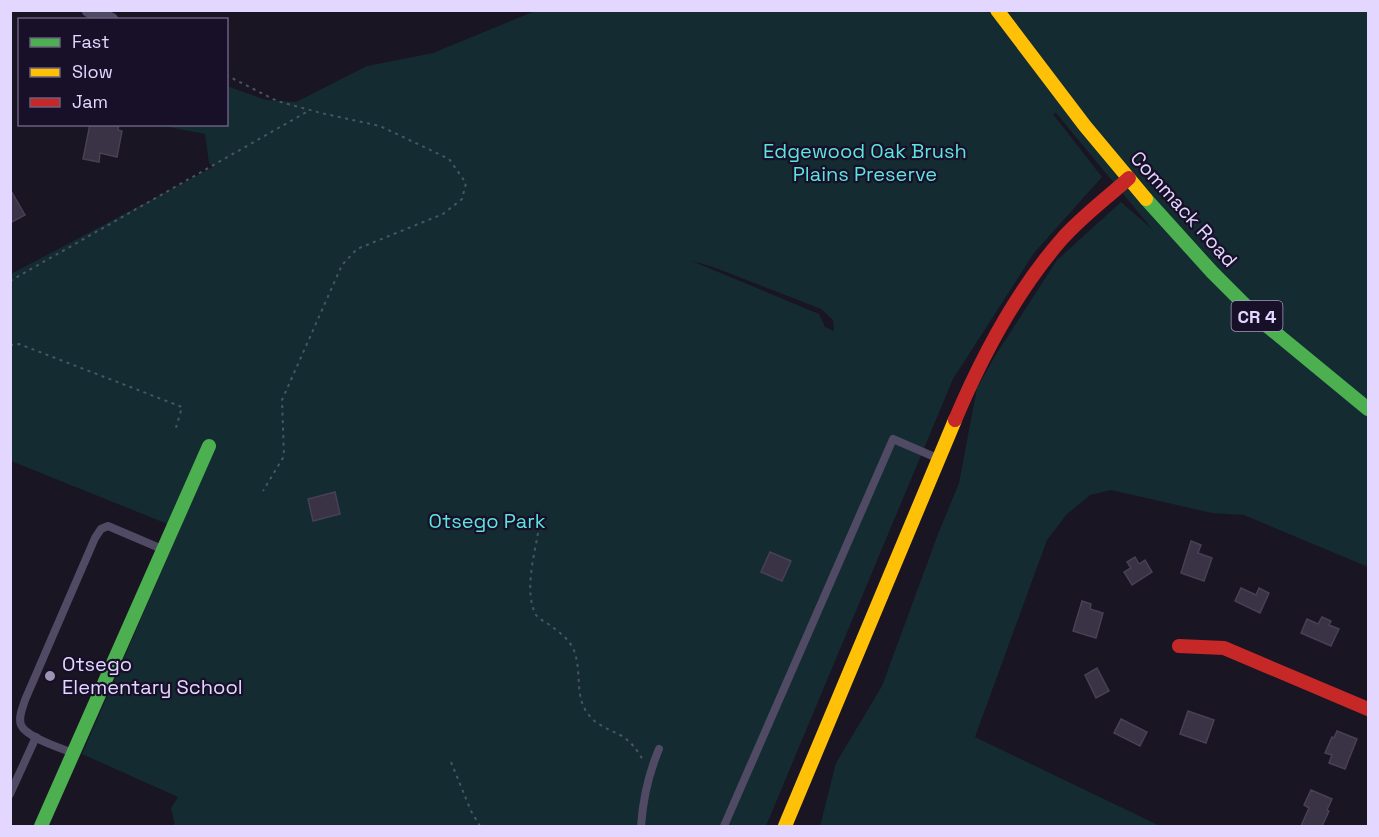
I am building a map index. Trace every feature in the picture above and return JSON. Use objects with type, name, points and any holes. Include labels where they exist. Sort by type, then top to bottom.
[{"type":"street","points":[[89,10],[107,18]]},
{"type":"street","name":"Commack Road","points":[[997,10],[1074,113],[1166,222],[1247,307],[1368,409]]},
{"type":"street","points":[[785,826],[970,385],[1010,308],[1062,239],[1129,178]]},
{"type":"street","points":[[41,826],[209,446]]},
{"type":"street","points":[[1179,646],[1224,648],[1368,709]]},
{"type":"lane","points":[[724,826],[893,439],[939,459]]},
{"type":"lane","points":[[73,753],[36,737],[21,726],[20,719],[25,700],[101,529],[108,526],[164,549]]},
{"type":"lane","points":[[10,794],[36,737]]},
{"type":"lane","points":[[641,826],[643,798],[648,776],[660,749]]},
{"type":"path","points":[[228,76],[278,101],[380,126],[449,159],[466,183],[462,199],[443,214],[357,249],[342,265],[282,400],[284,456],[263,491]]},
{"type":"path","points":[[10,281],[310,110]]},
{"type":"path","points":[[10,345],[19,344],[182,407],[175,431]]},
{"type":"path","points":[[538,532],[530,578],[532,601],[537,616],[572,645],[576,657],[581,700],[589,715],[636,748],[645,763],[648,776]]},
{"type":"path","points":[[451,762],[471,811],[480,826]]},
{"type":"green space","points":[[535,11],[1368,11],[1368,567],[1244,515],[1212,513],[1111,490],[1090,495],[1066,515],[1047,540],[975,737],[1160,826],[820,826],[836,763],[882,686],[959,483],[977,388],[1057,260],[1121,202],[1153,230],[1056,113],[1053,114],[1102,177],[1034,253],[953,379],[766,826],[175,826],[171,808],[178,797],[82,754],[180,529],[11,461],[11,274],[213,167],[209,163],[205,134],[163,126],[228,126],[228,86],[266,100],[296,102],[367,66],[433,53]],"holes":[[[692,261],[821,309],[833,320],[834,331],[825,327],[819,314]]]},
{"type":"building","points":[[90,126],[119,126],[118,130],[122,131],[117,157],[100,153],[99,162],[83,159]]},
{"type":"building","points":[[10,189],[25,215],[10,223]]},
{"type":"building","points":[[335,492],[340,514],[313,521],[308,499]]},
{"type":"building","points":[[1191,541],[1201,545],[1198,553],[1212,558],[1204,581],[1181,573]]},
{"type":"building","points":[[770,552],[791,561],[782,581],[761,572]]},
{"type":"building","points":[[1135,557],[1139,564],[1145,560],[1152,572],[1132,585],[1124,572],[1131,568],[1127,562]]},
{"type":"building","points":[[1241,588],[1256,595],[1259,588],[1269,593],[1260,613],[1235,601]]},
{"type":"building","points":[[1082,601],[1091,604],[1090,609],[1103,613],[1096,638],[1073,631]]},
{"type":"building","points":[[1322,617],[1331,621],[1329,625],[1339,629],[1331,646],[1301,633],[1307,619],[1318,624]]},
{"type":"building","points":[[1097,668],[1109,691],[1096,698],[1085,675]]},
{"type":"building","points":[[1188,711],[1214,720],[1206,743],[1180,734]]},
{"type":"building","points":[[1121,719],[1147,732],[1140,746],[1114,733]]},
{"type":"building","points":[[1337,731],[1357,739],[1345,769],[1329,763],[1332,755],[1325,753]]},
{"type":"building","points":[[1311,790],[1332,799],[1322,826],[1301,826],[1309,808],[1304,805]]},
{"type":"traffic: fast","points":[[1146,199],[1212,272],[1260,320],[1368,409]]},
{"type":"traffic: fast","points":[[41,826],[209,446]]},
{"type":"traffic: slow","points":[[997,10],[1085,126],[1146,199]]},
{"type":"traffic: slow","points":[[785,826],[955,420]]},
{"type":"traffic: jam","points":[[955,420],[988,349],[1014,303],[1044,260],[1069,232],[1129,178]]},
{"type":"traffic: jam","points":[[1179,646],[1224,648],[1368,709]]},
{"type":"place","name":"Otsego Elementary School","points":[[50,676]]},
{"type":"park label","name":"Edgewood Oak Brush Plains Preserve","points":[[865,162]]},
{"type":"park label","name":"Otsego Park","points":[[487,521]]}]
